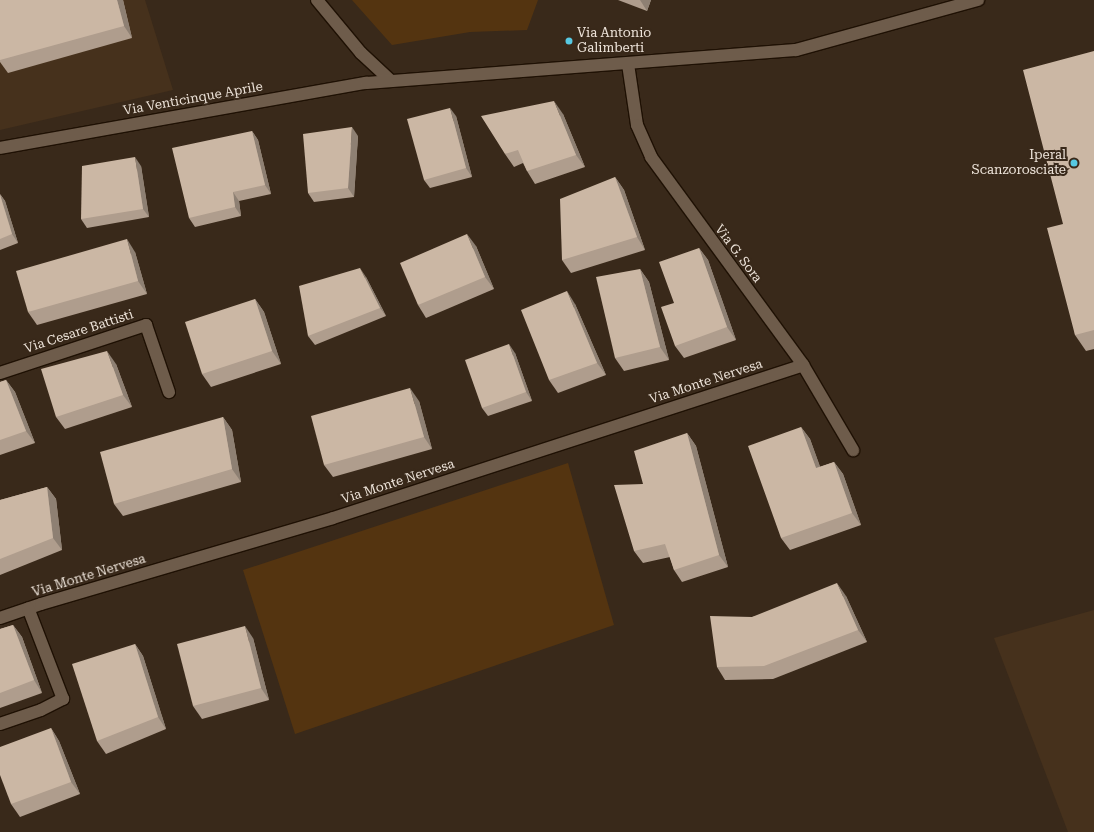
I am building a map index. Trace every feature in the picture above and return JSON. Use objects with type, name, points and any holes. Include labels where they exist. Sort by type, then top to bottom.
[{"type":"street","points":[[317,0],[361,53],[391,81],[796,50],[978,0]]},
{"type":"street","name":"Via G. Sora","points":[[628,64],[637,125],[651,157],[803,365],[852,450]]},
{"type":"street","name":"Via Venticinque Aprile","points":[[0,148],[314,91],[391,81]]},
{"type":"street","name":"Via Cesare Battisti","points":[[0,373],[146,325],[169,392]]},
{"type":"street","name":"Via Monte Nervesa","points":[[0,618],[28,608],[333,518],[803,365]]},
{"type":"street","points":[[0,724],[42,710],[63,699],[28,608]]},
{"type":"shaded area","points":[[0,0],[145,0],[173,90],[0,130]]},
{"type":"shaded area","points":[[352,0],[538,0],[527,30],[470,32],[392,45]]},
{"type":"shaded area","points":[[568,463],[614,625],[295,734],[243,570]]},
{"type":"shaded area","points":[[1094,610],[1094,832],[1068,832],[994,638]]},
{"type":"building","points":[[0,0],[117,0],[124,26],[0,60]]},
{"type":"building","name":"Iperal Scanzorosciate","points":[[1094,51],[1094,330],[1075,335],[1047,228],[1063,224],[1023,70]]},
{"type":"building","points":[[554,101],[576,155],[527,171],[518,150],[505,154],[481,116]]},
{"type":"building","points":[[450,108],[466,168],[424,180],[407,119]]},
{"type":"building","points":[[352,127],[348,188],[308,193],[303,134]]},
{"type":"building","points":[[252,131],[265,185],[233,192],[235,207],[189,218],[172,148]]},
{"type":"building","points":[[135,157],[143,209],[81,219],[82,166]]},
{"type":"building","points":[[615,177],[637,237],[562,260],[560,199]]},
{"type":"building","points":[[0,195],[12,234],[0,239]]},
{"type":"building","points":[[467,234],[485,277],[418,305],[400,263]]},
{"type":"building","points":[[127,239],[138,281],[28,312],[16,271]]},
{"type":"building","points":[[699,248],[727,327],[675,346],[661,307],[674,303],[659,262]]},
{"type":"building","points":[[360,268],[380,308],[308,336],[299,286]]},
{"type":"building","points":[[640,269],[660,347],[615,358],[596,277]]},
{"type":"building","points":[[567,291],[597,363],[549,380],[521,310]]},
{"type":"building","points":[[255,299],[272,351],[202,374],[185,322]]},
{"type":"building","points":[[509,344],[526,392],[482,408],[465,360]]},
{"type":"building","points":[[107,351],[123,395],[56,417],[41,369]]},
{"type":"building","points":[[6,380],[26,431],[0,440],[0,382]]},
{"type":"building","points":[[410,388],[424,437],[324,465],[311,416]]},
{"type":"building","points":[[223,417],[232,469],[114,504],[100,452]]},
{"type":"building","points":[[801,427],[816,468],[834,462],[852,513],[781,538],[748,446]]},
{"type":"building","points":[[687,433],[719,555],[674,570],[665,544],[634,551],[614,485],[643,484],[634,451]]},
{"type":"building","points":[[47,487],[53,538],[0,559],[0,500]]},
{"type":"building","points":[[837,583],[858,630],[764,666],[717,667],[710,616],[752,617]]},
{"type":"building","points":[[13,625],[34,680],[0,693],[0,629]]},
{"type":"building","points":[[245,626],[261,688],[193,706],[177,644]]},
{"type":"building","points":[[135,644],[158,717],[97,741],[72,664]]},
{"type":"building","points":[[51,728],[71,782],[11,804],[0,775],[0,747]]},
{"type":"place","name":"Via Antonio Galimberti","points":[[569,41]]},
{"type":"place","name":"Iperal Scanzorosciate","points":[[1074,163]]}]
